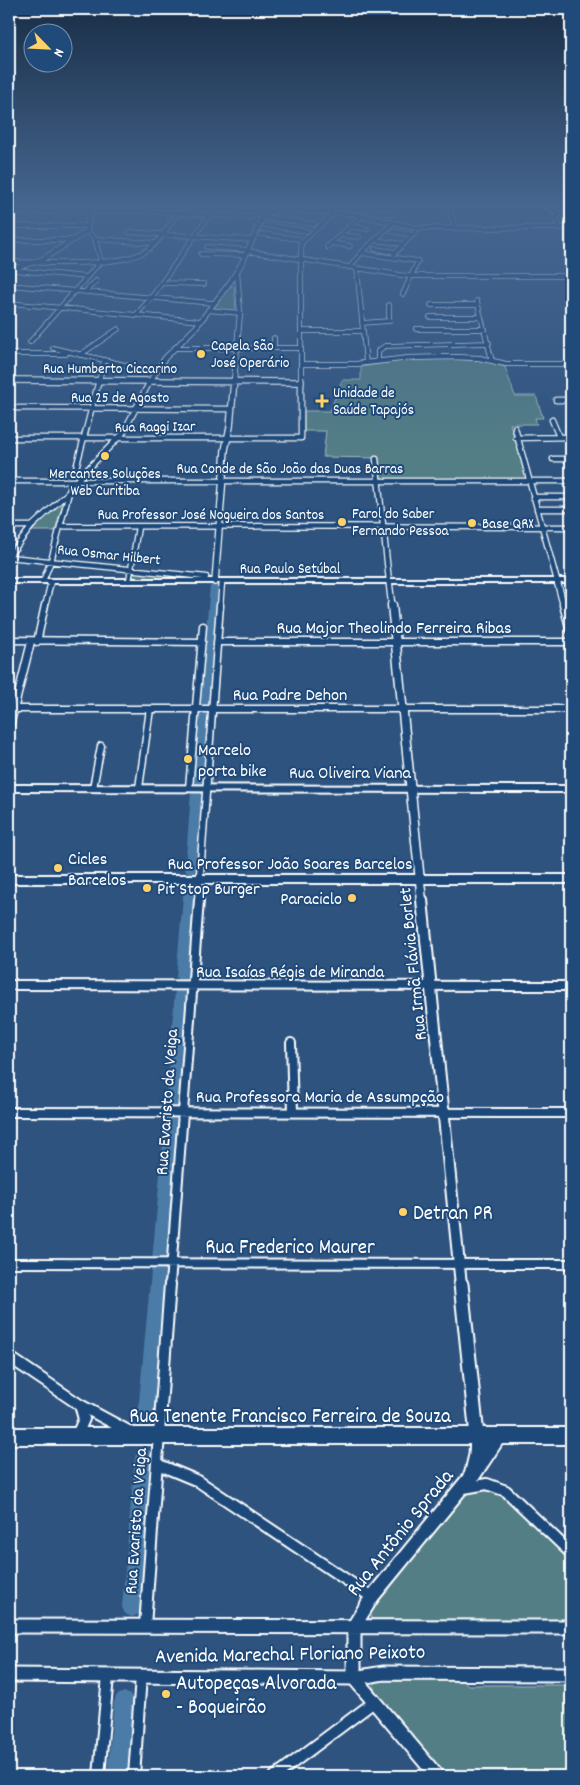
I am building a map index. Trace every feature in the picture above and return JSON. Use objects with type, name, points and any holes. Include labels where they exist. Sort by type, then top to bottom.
[{"type":"main road","name":"Rua Paulo Setúbal","points":[[9,581],[571,581]]},
{"type":"main road","name":"Rua Oliveira Viana","points":[[9,788],[571,788]]},
{"type":"main road","name":"Rua Professor João Soares Barcelos","points":[[9,879],[571,879]]},
{"type":"main road","name":"Rua Tenente Francisco Ferreira de Souza","points":[[9,1436],[571,1436]]},
{"type":"main road","points":[[466,1483],[498,1436]]},
{"type":"street","points":[[66,290],[212,303]]},
{"type":"street","points":[[135,316],[157,290]]},
{"type":"street","points":[[9,730],[11,709],[34,642],[51,561],[70,491],[75,481],[118,439],[137,409],[155,372],[201,321],[212,303],[224,290]]},
{"type":"street","name":"Rua Evaristo da Veiga","points":[[145,1626],[159,1436],[168,1263],[192,986],[217,642],[219,527],[240,313],[238,290]]},
{"type":"street","points":[[301,290],[301,382]]},
{"type":"street","points":[[358,290],[366,363]]},
{"type":"street","points":[[30,342],[74,291]]},
{"type":"street","points":[[9,303],[201,321]]},
{"type":"street","points":[[431,305],[478,303],[492,361]]},
{"type":"street","points":[[362,323],[389,321],[389,305]]},
{"type":"street","points":[[208,310],[240,313]]},
{"type":"street","points":[[430,317],[481,317]]},
{"type":"street","points":[[9,354],[78,355],[118,329]]},
{"type":"street","points":[[416,329],[446,331],[485,329]]},
{"type":"street","points":[[301,331],[363,331]]},
{"type":"street","points":[[274,338],[274,348]]},
{"type":"street","points":[[378,361],[378,351],[385,346],[488,343]]},
{"type":"street","points":[[53,348],[155,372]]},
{"type":"street","points":[[175,348],[301,348]]},
{"type":"street","points":[[301,364],[366,363],[416,357],[461,357],[506,364],[571,364]]},
{"type":"street","points":[[76,468],[104,361]]},
{"type":"street","name":"Rua Humberto Ciccarino","points":[[9,380],[301,382]]},
{"type":"street","name":"Rua Raggi Izar","points":[[9,438],[301,438],[301,382]]},
{"type":"street","points":[[556,400],[571,400]]},
{"type":"street","name":"Rua 25 de Agosto","points":[[9,408],[231,409]]},
{"type":"street","points":[[552,420],[559,438]]},
{"type":"street","points":[[515,428],[516,438],[571,630]]},
{"type":"street","points":[[516,438],[571,438]]},
{"type":"street","name":"Rua Irmã Flávia Borlet","points":[[376,459],[477,1436]]},
{"type":"street","points":[[553,459],[571,459]]},
{"type":"street","name":"Rua Conde de São João das Duas Barras","points":[[9,481],[571,481]]},
{"type":"street","points":[[9,556],[32,526],[70,491]]},
{"type":"street","points":[[533,497],[571,497]]},
{"type":"street","points":[[537,509],[571,509]]},
{"type":"street","points":[[9,526],[32,526]]},
{"type":"street","name":"Rua Professor José Nogueira dos Santos","points":[[60,526],[571,527]]},
{"type":"street","points":[[129,582],[138,526]]},
{"type":"street","name":"Rua Osmar Hilbert","points":[[9,556],[206,577]]},
{"type":"street","points":[[189,788],[203,626]]},
{"type":"street","points":[[9,640],[34,642],[202,642]]},
{"type":"street","name":"Rua Major Theolindo Ferreira Ribas","points":[[217,642],[571,642]]},
{"type":"street","name":"Rua Padre Dehon","points":[[11,709],[571,709]]},
{"type":"street","points":[[139,788],[150,709]]},
{"type":"street","points":[[93,788],[101,746]]},
{"type":"street","name":"Rua Isaías Régis de Miranda","points":[[9,986],[571,986]]},
{"type":"street","points":[[291,1044],[293,1112]]},
{"type":"street","name":"Rua Professora Maria de Assumpção","points":[[9,1112],[571,1112]]},
{"type":"street","name":"Rua Frederico Maurer","points":[[9,1263],[571,1264]]},
{"type":"street","points":[[9,1357],[80,1405],[137,1436]]},
{"type":"street","points":[[76,1436],[84,1419],[80,1405]]},
{"type":"street","name":"Rua Antônio Sprada","points":[[354,1626],[372,1597],[466,1483],[476,1455],[477,1436]]},
{"type":"street","points":[[156,1464],[178,1471],[198,1481],[372,1597]]},
{"type":"street","points":[[466,1483],[487,1484],[506,1491],[571,1553]]},
{"type":"street","name":"Avenida Marechal Floriano Peixoto","points":[[9,1626],[571,1627]]},
{"type":"street","points":[[354,1626],[354,1678],[437,1776]]},
{"type":"street","name":"Avenida Marechal Floriano Peixoto","points":[[9,1675],[354,1678],[384,1672],[571,1674]]},
{"type":"street","points":[[99,1776],[108,1676]]},
{"type":"street","points":[[134,1776],[141,1676]]},
{"type":"street","points":[[275,1776],[374,1702]]},
{"type":"green space","points":[[227,290],[234,290],[236,311],[213,309]]},
{"type":"green space","points":[[451,359],[488,361],[505,367],[515,396],[536,396],[543,418],[535,418],[537,424],[510,424],[527,479],[381,479],[379,458],[323,457],[326,431],[304,431],[304,411],[330,411],[342,380],[361,380],[361,367],[405,360]]},
{"type":"green space","points":[[64,499],[55,531],[32,531]]},
{"type":"green space","points":[[134,572],[205,579],[133,579]]},
{"type":"green space","points":[[484,1487],[506,1496],[571,1560],[571,1622],[372,1619],[371,1614],[382,1595],[467,1491]]},
{"type":"green space","points":[[380,1680],[462,1680],[468,1685],[571,1685],[571,1776],[443,1776],[375,1692],[373,1685]]},
{"type":"waterway","points":[[198,784],[215,586]]},
{"type":"waterway","points":[[191,870],[197,793]]},
{"type":"waterway","points":[[183,977],[190,886]]},
{"type":"waterway","points":[[173,1103],[182,990]]},
{"type":"waterway","points":[[147,1413],[172,1120]]},
{"type":"waterway","points":[[132,1607],[144,1457]]},
{"type":"waterway","points":[[118,1776],[124,1702]]},
{"type":"place","name":"Capela São José Operário","points":[[201,354]]},
{"type":"place","name":"Unidade de Saúde Tapajós","points":[[322,401]]},
{"type":"place","name":"Mercantes Soluções Web Curitiba","points":[[105,456]]},
{"type":"place","name":"Farol do Saber Fernando Pessoa","points":[[342,522]]},
{"type":"place","name":"Base QRX","points":[[472,523]]},
{"type":"place","name":"Marcelo porta bike","points":[[188,759]]},
{"type":"place","name":"Cicles Barcelos","points":[[58,868]]},
{"type":"place","name":"Pit Stop Burger","points":[[147,888]]},
{"type":"place","name":"Paraciclo","points":[[352,898]]},
{"type":"place","name":"Detran PR","points":[[403,1212]]},
{"type":"place","name":"Autopeças Alvorada - Boqueirão","points":[[166,1694]]}]
